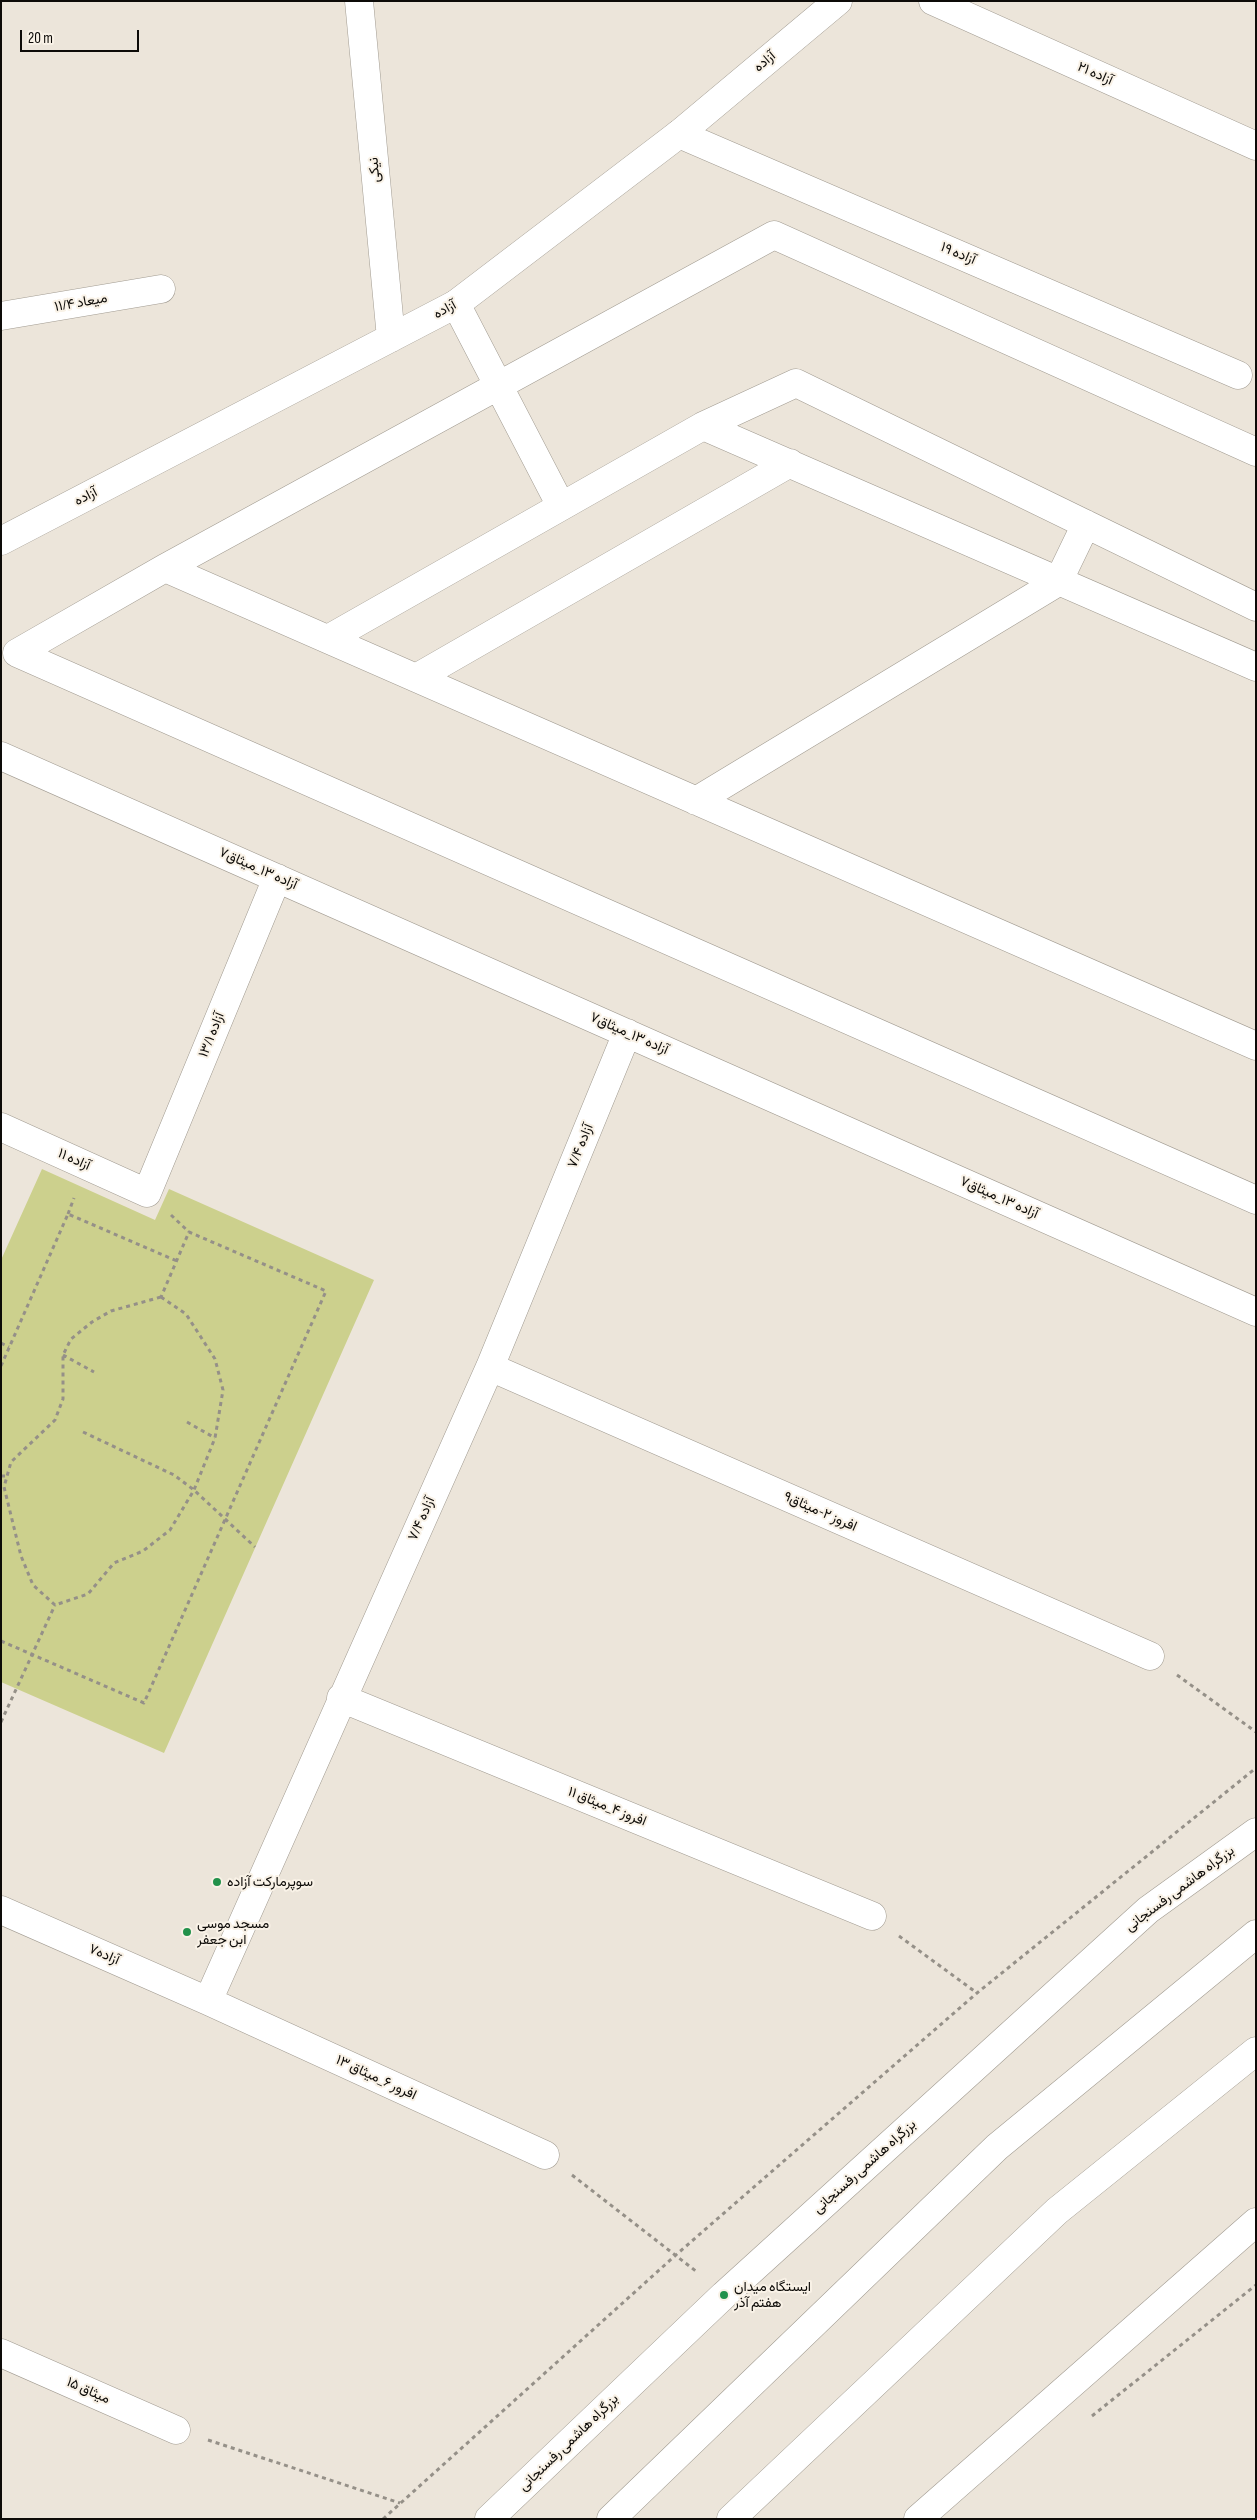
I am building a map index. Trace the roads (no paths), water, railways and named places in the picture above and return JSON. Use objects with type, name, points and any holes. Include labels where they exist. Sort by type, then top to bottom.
[{"type":"main road","name":"نیکی","points":[[359,1],[391,338]]},
{"type":"main road","name":"آزاده","points":[[1,540],[456,304],[679,134],[838,1]]},
{"type":"main road","name":"آزاده ۲۱","points":[[933,1],[1256,146]]},
{"type":"main road","name":"آزاده ۱۹","points":[[679,134],[1238,375]]},
{"type":"main road","points":[[1256,452],[774,235],[165,568],[17,653],[1256,1200]]},
{"type":"main road","name":"میعاد ۱۱/۴","points":[[1,316],[161,289]]},
{"type":"main road","points":[[456,304],[561,506]]},
{"type":"main road","points":[[328,639],[703,426],[796,383],[1256,607]]},
{"type":"main road","points":[[703,426],[1256,667]]},
{"type":"main road","points":[[416,678],[790,464]]},
{"type":"main road","points":[[696,801],[1058,582],[1086,524]]},
{"type":"main road","points":[[165,568],[1256,1046]]},
{"type":"main road","name":"آزاده ۱۳_میثاق۷","points":[[1,756],[1256,1312]]},
{"type":"main road","name":"آزاده ۱۳/۱","points":[[147,1193],[277,878]]},
{"type":"main road","name":"آزاده ۷/۴","points":[[208,2000],[490,1367],[627,1033]]},
{"type":"main road","name":"آزاده ۱۱","points":[[1,1127],[147,1193]]},
{"type":"main road","name":"افروز ۲-میثاق۹","points":[[490,1367],[1150,1656]]},
{"type":"main road","name":"افروز ۴_میثاق ۱۱","points":[[341,1698],[872,1916]]},
{"type":"main road","points":[[1148,1910],[1256,1819]]},
{"type":"main road","name":"بزرگراه هاشمی رفسنجانی","points":[[490,2519],[724,2295],[1148,1910],[1256,1832]]},
{"type":"main road","name":"آزاده۷","points":[[1,1910],[208,2000]]},
{"type":"main road","points":[[612,2519],[997,2148],[1256,1934]]},
{"type":"main road","name":"افرور ۶_میثاق ۱۳","points":[[208,2000],[545,2155]]},
{"type":"main road","points":[[731,2519],[1057,2211],[1256,2051]]},
{"type":"main road","points":[[918,2519],[1256,2222]]},
{"type":"main road","name":"میثاق ۱۵","points":[[1,2352],[176,2430]]},
{"type":"place","name":"سوپرمارکت آزاده","points":[[217,1882]]},
{"type":"place","name":"مسجد موسی ابن جعفر","points":[[187,1932]]},
{"type":"place","name":"ایستگاه میدان هفتم آذر","points":[[724,2295]]}]
